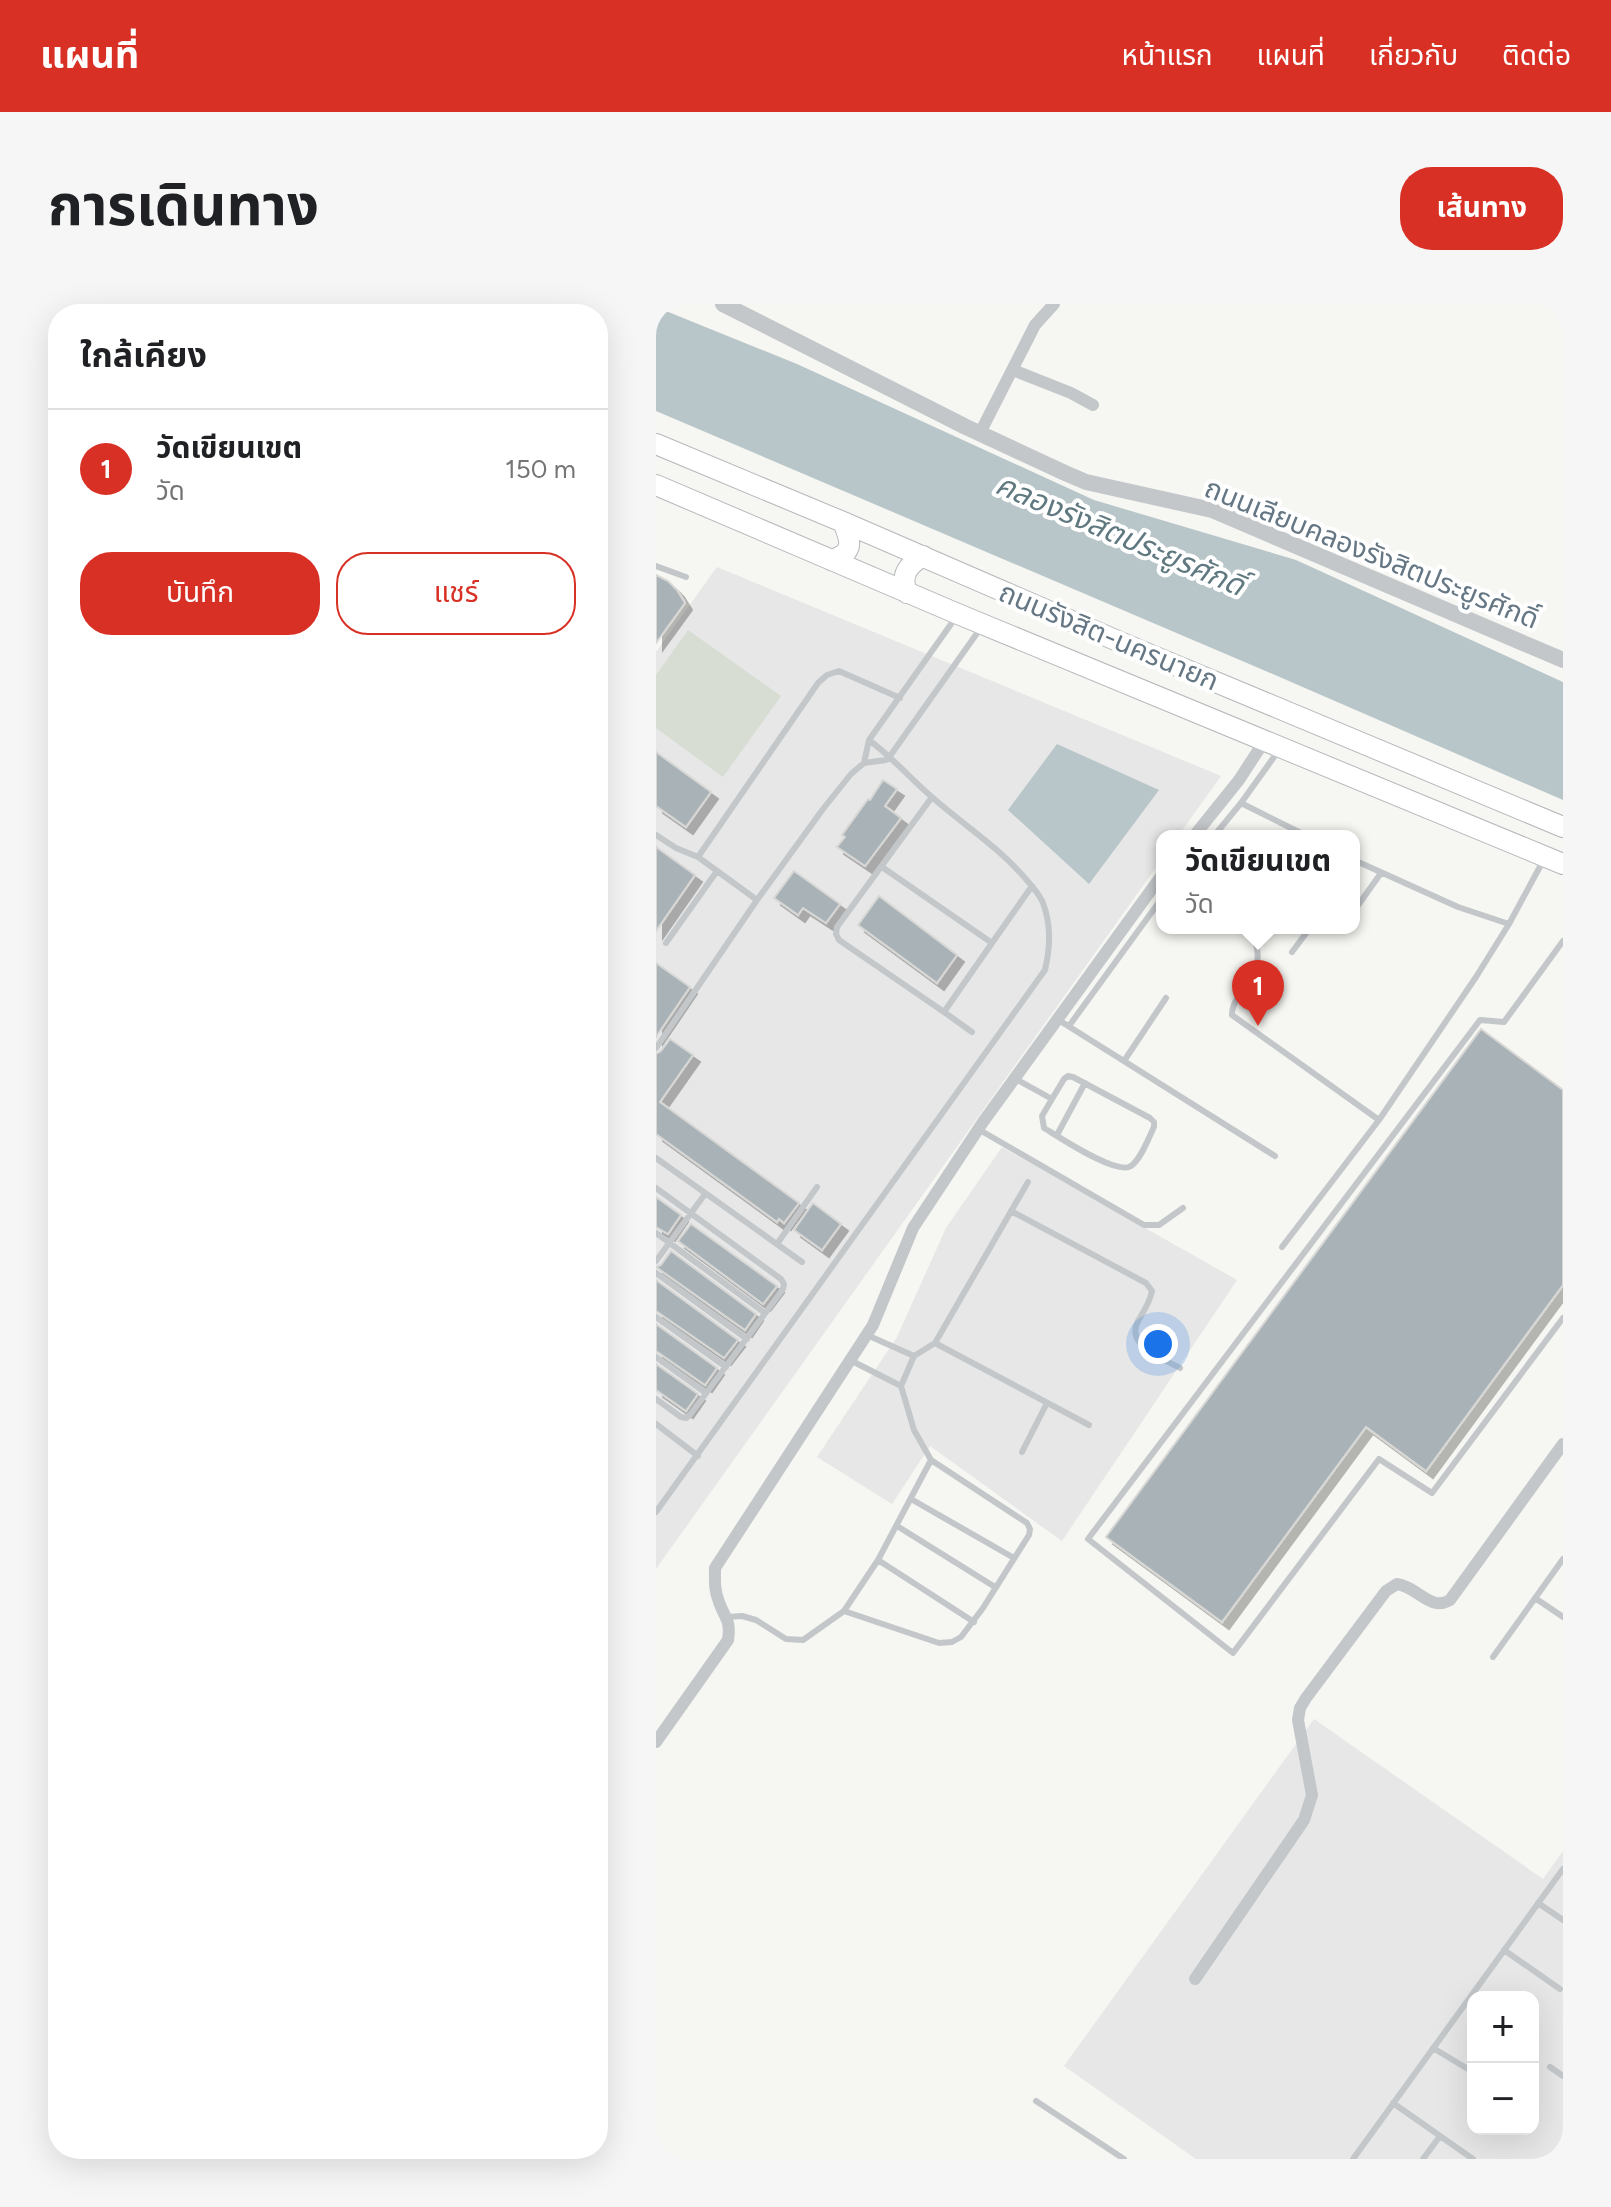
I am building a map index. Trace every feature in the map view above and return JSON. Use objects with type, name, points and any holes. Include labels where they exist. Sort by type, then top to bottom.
[{"type":"main road","name":"ถนนรังสิต-นครนายก","points":[[656,444],[1563,827]]},
{"type":"main road","name":"ถนนรังสิต-นครนายก","points":[[656,485],[983,625],[1554,860]]},
{"type":"main road","points":[[831,560],[843,556],[848,549],[849,538],[843,522]]},
{"type":"main road","points":[[907,593],[903,584],[905,572],[923,556]]},
{"type":"street","name":"ถนนเลียบคลองรังสิตประยูรศักดิ์","points":[[723,304],[980,433],[1086,482],[1212,510],[1563,660]]},
{"type":"street","points":[[980,433],[1035,325],[1054,304]]},
{"type":"street","points":[[1013,370],[1093,405]]},
{"type":"street","points":[[1199,830],[1273,744]]},
{"type":"street","points":[[656,1742],[728,1640],[730,1627],[714,1586],[715,1568],[873,1325],[913,1228],[978,1129],[1156,883]]},
{"type":"street","points":[[1195,1979],[1307,1813],[1312,1795],[1298,1720],[1306,1698],[1386,1591],[1397,1584],[1408,1586],[1435,1604],[1450,1600],[1563,1444]]},
{"type":"lane","points":[[656,566],[686,577]]},
{"type":"lane","points":[[864,763],[869,740],[958,614]]},
{"type":"lane","points":[[656,1048],[823,809],[864,763],[886,760],[890,756],[983,625]]},
{"type":"lane","points":[[698,857],[818,683],[827,675],[839,671],[900,698]]},
{"type":"lane","points":[[656,1512],[1045,970],[1049,935],[1043,903],[1032,886],[991,844],[932,797],[869,740]]},
{"type":"lane","points":[[1219,830],[1241,803],[1273,744]]},
{"type":"lane","points":[[932,797],[837,927],[836,934],[839,940],[972,1032]]},
{"type":"lane","points":[[1241,803],[1295,830]]},
{"type":"lane","points":[[656,835],[698,857],[757,900]]},
{"type":"lane","points":[[1282,1247],[1379,1120],[1554,860]]},
{"type":"lane","points":[[1360,863],[1458,907],[1509,924]]},
{"type":"lane","points":[[882,867],[992,943]]},
{"type":"lane","points":[[666,943],[717,871]]},
{"type":"lane","points":[[1360,903],[1381,873]]},
{"type":"lane","points":[[944,1012],[1032,886]]},
{"type":"lane","points":[[1069,1026],[1156,906]]},
{"type":"lane","points":[[1251,934],[1259,953],[1257,964],[1233,1006],[1232,1015],[1379,1120]]},
{"type":"lane","points":[[1292,952],[1306,934]]},
{"type":"lane","points":[[1563,941],[1504,1022],[1480,1020],[1088,1539],[1233,1653],[1379,1459],[1432,1493],[1563,1318]]},
{"type":"lane","points":[[1124,1061],[1166,998]]},
{"type":"lane","points":[[1057,1019],[1275,1156]]},
{"type":"lane","points":[[1068,1076],[1150,1118],[1154,1127],[1134,1164],[1126,1169],[1119,1168],[1044,1128],[1042,1116],[1052,1099],[1068,1076]]},
{"type":"lane","points":[[1015,1078],[1052,1099]]},
{"type":"lane","points":[[1057,1135],[1085,1083]]},
{"type":"lane","points":[[978,1129],[1144,1225],[1159,1225],[1183,1208]]},
{"type":"lane","points":[[656,1158],[802,1262]]},
{"type":"lane","points":[[844,1611],[939,1643],[952,1642],[974,1622],[1029,1535],[1027,1523],[931,1460],[914,1430],[901,1386],[914,1356],[935,1343],[1028,1182]]},
{"type":"lane","points":[[777,1244],[817,1187]]},
{"type":"lane","points":[[656,1188],[784,1284],[747,1339],[686,1418],[657,1401]]},
{"type":"lane","points":[[656,1261],[705,1194]]},
{"type":"lane","points":[[1011,1211],[1146,1283],[1152,1291],[1151,1297],[1135,1328],[1135,1337],[1140,1346],[1180,1368]]},
{"type":"lane","points":[[656,1233],[765,1313]]},
{"type":"lane","points":[[656,1273],[747,1339]]},
{"type":"lane","points":[[656,1317],[726,1367]]},
{"type":"lane","points":[[867,1335],[914,1356]]},
{"type":"lane","points":[[935,1343],[1089,1425]]},
{"type":"lane","points":[[656,1357],[706,1393]]},
{"type":"lane","points":[[850,1360],[901,1386]]},
{"type":"lane","points":[[1022,1452],[1047,1403]]},
{"type":"lane","points":[[656,1424],[698,1456]]},
{"type":"lane","points":[[727,1617],[742,1616],[756,1620],[786,1639],[803,1640],[844,1611],[878,1560],[931,1460]]},
{"type":"lane","points":[[911,1499],[1014,1558]]},
{"type":"lane","points":[[897,1526],[995,1587]]},
{"type":"lane","points":[[1493,1657],[1563,1559]]},
{"type":"lane","points":[[878,1560],[974,1622]]},
{"type":"lane","points":[[1535,1598],[1563,1617]]},
{"type":"lane","points":[[1353,2159],[1563,1869]]},
{"type":"lane","points":[[1538,1903],[1563,1920]]},
{"type":"lane","points":[[1504,1950],[1560,1989]]},
{"type":"lane","points":[[1433,2048],[1467,2068]]},
{"type":"lane","points":[[1550,2067],[1563,2076]]},
{"type":"lane","points":[[1036,2101],[1124,2159]]},
{"type":"lane","points":[[1393,2103],[1473,2159]]},
{"type":"lane","points":[[1423,2159],[1440,2136]]},
{"type":"shaded area","points":[[717,567],[1221,776],[1182,830],[1156,830],[1156,867],[656,1569],[656,652]]},
{"type":"shaded area","points":[[688,630],[781,696],[723,777],[656,728],[656,675]]},
{"type":"shaded area","points":[[1002,1147],[1237,1280],[1062,1541],[930,1446],[892,1504],[817,1457],[897,1337],[946,1228]]},
{"type":"shaded area","points":[[1314,1719],[1543,1879],[1563,1851],[1563,2159],[1196,2159],[1064,2066]]},
{"type":"water","name":"คลองรังสิตประยูรศักดิ์","points":[[656,307],[797,364],[1094,500],[1296,560],[1563,682],[1563,800],[656,411]]},
{"type":"water","points":[[1057,744],[1159,790],[1089,884],[1008,810]]},
{"type":"building","points":[[656,575],[668,581],[685,603],[656,643]]},
{"type":"building","points":[[656,752],[711,792],[686,827],[656,806]]},
{"type":"building","points":[[883,780],[897,789],[885,806],[901,818],[865,866],[837,847],[845,837],[842,835]]},
{"type":"building","points":[[656,847],[695,875],[656,931]]},
{"type":"building","points":[[794,871],[840,904],[826,923],[803,908],[798,915],[774,898]]},
{"type":"building","points":[[879,896],[957,955],[937,983],[858,925]]},
{"type":"building","points":[[656,963],[690,987],[656,1037]]},
{"type":"building","points":[[1481,1029],[1563,1090],[1563,1285],[1426,1471],[1366,1427],[1222,1622],[1106,1537]]},
{"type":"building","points":[[670,1039],[693,1055],[660,1102],[799,1203],[784,1223],[779,1219],[777,1222],[656,1134],[656,1054]]},
{"type":"building","points":[[656,1197],[681,1215],[668,1234],[656,1227]]},
{"type":"building","points":[[813,1203],[841,1224],[822,1250],[794,1230]]},
{"type":"building","points":[[691,1224],[777,1286],[763,1304],[678,1241]]},
{"type":"building","points":[[671,1251],[756,1314],[745,1330],[656,1267]]},
{"type":"building","points":[[656,1280],[738,1340],[724,1358],[656,1311]]},
{"type":"building","points":[[656,1324],[717,1368],[705,1385],[656,1351]]},
{"type":"building","points":[[656,1364],[698,1394],[686,1411],[656,1390]]},
{"type":"place","name":"วัดเขียนเขต","points":[[1258,1026]]}]
